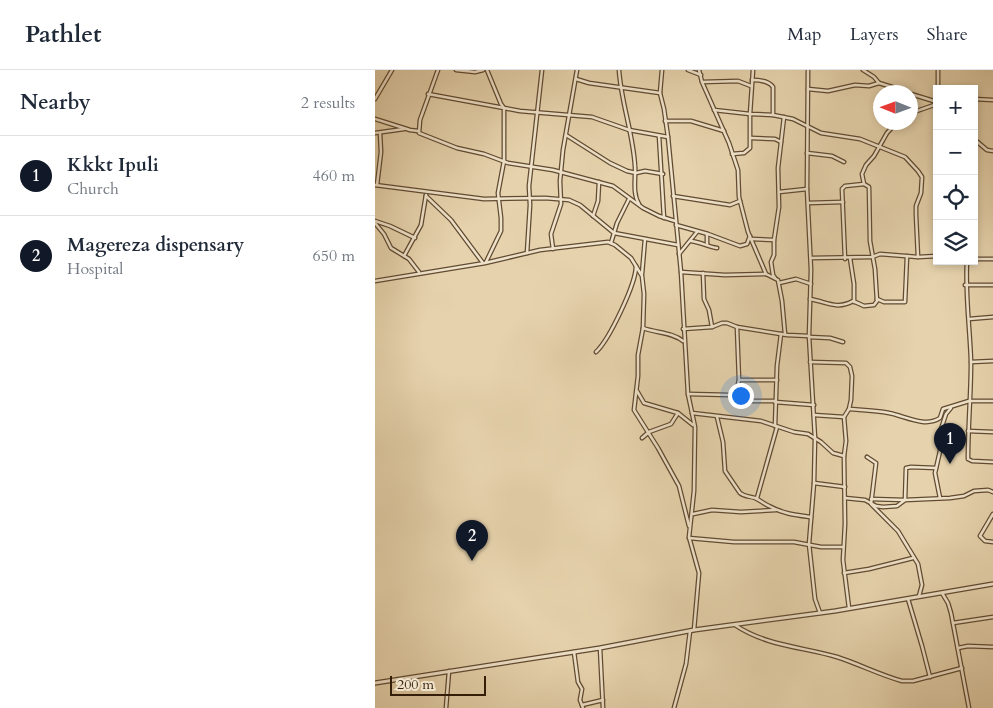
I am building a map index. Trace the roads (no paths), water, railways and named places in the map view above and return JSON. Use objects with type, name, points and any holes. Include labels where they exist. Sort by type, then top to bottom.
[{"type":"street","points":[[375,100],[392,70]]},
{"type":"street","points":[[418,131],[428,94],[438,70]]},
{"type":"street","points":[[456,70],[475,72],[483,70]]},
{"type":"street","points":[[484,263],[501,231],[498,188],[504,162],[504,108],[487,70]]},
{"type":"street","points":[[527,253],[529,198],[542,70]]},
{"type":"street","points":[[553,250],[551,234],[560,207],[560,173],[577,70]]},
{"type":"street","points":[[619,70],[636,173],[636,198],[643,208]]},
{"type":"street","points":[[688,70],[701,75]]},
{"type":"street","points":[[699,70],[702,82],[724,131],[738,170],[740,201],[750,237],[766,274]]},
{"type":"street","points":[[732,154],[744,154],[749,150],[753,70]]},
{"type":"street","points":[[808,70],[807,189],[811,258],[809,337],[815,438],[814,483],[809,544],[815,599],[820,613]]},
{"type":"street","points":[[863,70],[875,77],[879,82],[887,85]]},
{"type":"street","points":[[938,70],[938,85]]},
{"type":"street","points":[[663,71],[660,93],[668,137],[675,223],[679,244],[688,394],[695,427],[693,514],[689,529]]},
{"type":"street","points":[[576,79],[660,93]]},
{"type":"street","points":[[752,80],[771,85],[773,114]]},
{"type":"street","points":[[702,82],[738,82],[751,86]]},
{"type":"street","points":[[807,89],[829,92],[855,85],[867,86],[879,82]]},
{"type":"street","points":[[428,94],[538,113],[599,119],[629,130],[668,137]]},
{"type":"street","points":[[918,96],[933,102]]},
{"type":"street","points":[[978,99],[993,100]]},
{"type":"street","points":[[918,110],[933,105]]},
{"type":"street","points":[[714,110],[750,114],[773,114],[799,121],[807,127],[822,133],[860,139],[905,157],[922,176],[921,195],[916,206],[915,215],[918,257]]},
{"type":"street","points":[[784,117],[777,174],[779,213],[774,240],[774,255],[771,264],[773,275],[779,283],[785,334]]},
{"type":"street","points":[[375,119],[405,129],[418,131],[423,135],[457,148],[484,154],[504,162],[553,170],[599,182],[616,188],[643,208],[675,223],[740,246],[747,244],[750,237]]},
{"type":"street","points":[[665,121],[691,121],[724,131]]},
{"type":"street","points":[[375,133],[405,129]]},
{"type":"street","points":[[864,184],[864,170],[890,130]]},
{"type":"street","points":[[380,133],[381,152],[376,185],[426,194],[458,197],[499,200],[529,198],[561,199],[577,203],[614,233],[679,244]]},
{"type":"street","points":[[566,135],[610,163],[636,173],[645,171],[663,174]]},
{"type":"street","points":[[659,136],[663,174],[664,218]]},
{"type":"street","points":[[751,138],[775,139],[781,142]]},
{"type":"street","points":[[978,142],[987,150],[993,151]]},
{"type":"street","points":[[807,153],[832,156],[844,162]]},
{"type":"street","points":[[593,216],[598,201],[599,182]]},
{"type":"street","points":[[811,299],[836,306],[854,302],[862,306],[875,304],[877,299],[869,231],[869,187],[864,184],[844,187],[842,190],[845,258]]},
{"type":"street","points":[[779,192],[807,189]]},
{"type":"street","points":[[404,256],[415,238],[422,220],[426,194]]},
{"type":"street","points":[[426,194],[451,220],[484,263]]},
{"type":"street","points":[[673,196],[687,196],[730,205],[740,201]]},
{"type":"street","points":[[611,243],[629,199]]},
{"type":"street","points":[[808,203],[843,202]]},
{"type":"street","points":[[375,222],[390,226],[415,238]]},
{"type":"street","points":[[375,222],[391,248],[411,262],[417,271],[423,273]]},
{"type":"street","points":[[679,254],[697,231]]},
{"type":"street","points":[[707,234],[707,245]]},
{"type":"street","points":[[750,237],[774,240]]},
{"type":"street","points":[[645,238],[642,276],[644,294],[643,328],[634,406],[635,414],[648,432],[679,486],[689,529],[689,538],[699,574],[686,664],[674,708]]},
{"type":"street","points":[[691,241],[717,248]]},
{"type":"street","points":[[375,281],[484,263],[541,250],[611,243],[624,251],[636,265],[642,276]]},
{"type":"street","points":[[811,258],[872,257],[879,254],[933,256]]},
{"type":"street","points":[[877,299],[884,302],[905,302],[907,256]]},
{"type":"street","points":[[850,258],[854,284],[854,302]]},
{"type":"street","points":[[978,259],[993,260]]},
{"type":"street","points":[[596,352],[611,329],[627,298],[636,271],[636,265]]},
{"type":"street","points":[[967,265],[965,285],[971,362],[968,431],[969,460],[993,462]]},
{"type":"street","points":[[681,272],[766,274],[776,279]]},
{"type":"street","points":[[703,273],[704,299],[709,310],[712,327]]},
{"type":"street","points":[[779,283],[796,279],[811,284]]},
{"type":"street","points":[[965,285],[993,285]]},
{"type":"street","points":[[969,319],[993,318]]},
{"type":"street","points":[[683,329],[712,327],[722,323],[781,334],[830,338],[843,342]]},
{"type":"street","points":[[730,395],[736,392],[739,380],[737,327]]},
{"type":"street","points":[[643,328],[679,337],[684,342]]},
{"type":"street","points":[[757,498],[776,426],[775,401],[781,334]]},
{"type":"street","points":[[971,362],[993,361]]},
{"type":"street","points":[[811,362],[844,363],[849,365],[852,372],[853,382],[849,409],[844,417],[845,498],[843,546],[844,573],[849,608]]},
{"type":"street","points":[[739,380],[777,380]]},
{"type":"street","points":[[636,390],[643,403],[678,413],[695,427]]},
{"type":"street","points":[[688,394],[730,395],[752,401],[814,405]]},
{"type":"street","points":[[849,409],[889,413],[912,420],[931,422],[940,418],[943,409],[969,401],[993,401]]},
{"type":"street","points":[[940,498],[935,476],[940,451],[941,427],[946,414],[951,408]]},
{"type":"street","points":[[642,438],[648,432],[671,424],[678,413]]},
{"type":"street","points":[[692,413],[761,421],[815,438],[833,453],[844,456]]},
{"type":"street","points":[[814,415],[844,417]]},
{"type":"street","points":[[717,416],[723,442],[727,475],[743,495],[757,498],[765,505],[791,516],[811,517]]},
{"type":"street","points":[[968,431],[993,432]]},
{"type":"street","points":[[867,456],[876,463],[871,500],[875,509],[898,532],[914,558],[922,585],[919,596]]},
{"type":"street","points":[[905,500],[906,468],[936,468]]},
{"type":"street","points":[[814,483],[845,487]]},
{"type":"street","points":[[845,498],[905,500],[963,496],[979,490],[993,492]]},
{"type":"street","points":[[871,500],[876,506],[887,507],[897,506],[905,500]]},
{"type":"street","points":[[693,514],[712,510],[741,512],[777,510]]},
{"type":"street","points":[[993,514],[980,536],[985,541],[993,542]]},
{"type":"street","points":[[689,538],[734,542],[794,542],[821,547],[843,546]]},
{"type":"street","points":[[844,573],[914,558]]},
{"type":"street","points":[[375,683],[600,648],[692,630],[820,613],[993,584]]},
{"type":"street","points":[[942,593],[948,603],[953,623],[969,708]]},
{"type":"street","points":[[908,598],[929,677]]},
{"type":"street","points":[[953,623],[993,617]]},
{"type":"street","points":[[735,625],[761,638],[837,657],[902,681],[913,681],[962,668]]},
{"type":"street","points":[[958,648],[968,646],[993,647]]},
{"type":"street","points":[[600,648],[603,708]]},
{"type":"street","points":[[574,652],[578,682],[582,689],[580,700],[582,706],[603,700]]},
{"type":"street","points":[[446,708],[449,671]]},
{"type":"place","name":"Kkkt Ipuli","points":[[950,464]]},
{"type":"place","name":"Magereza dispensary","points":[[472,561]]}]
